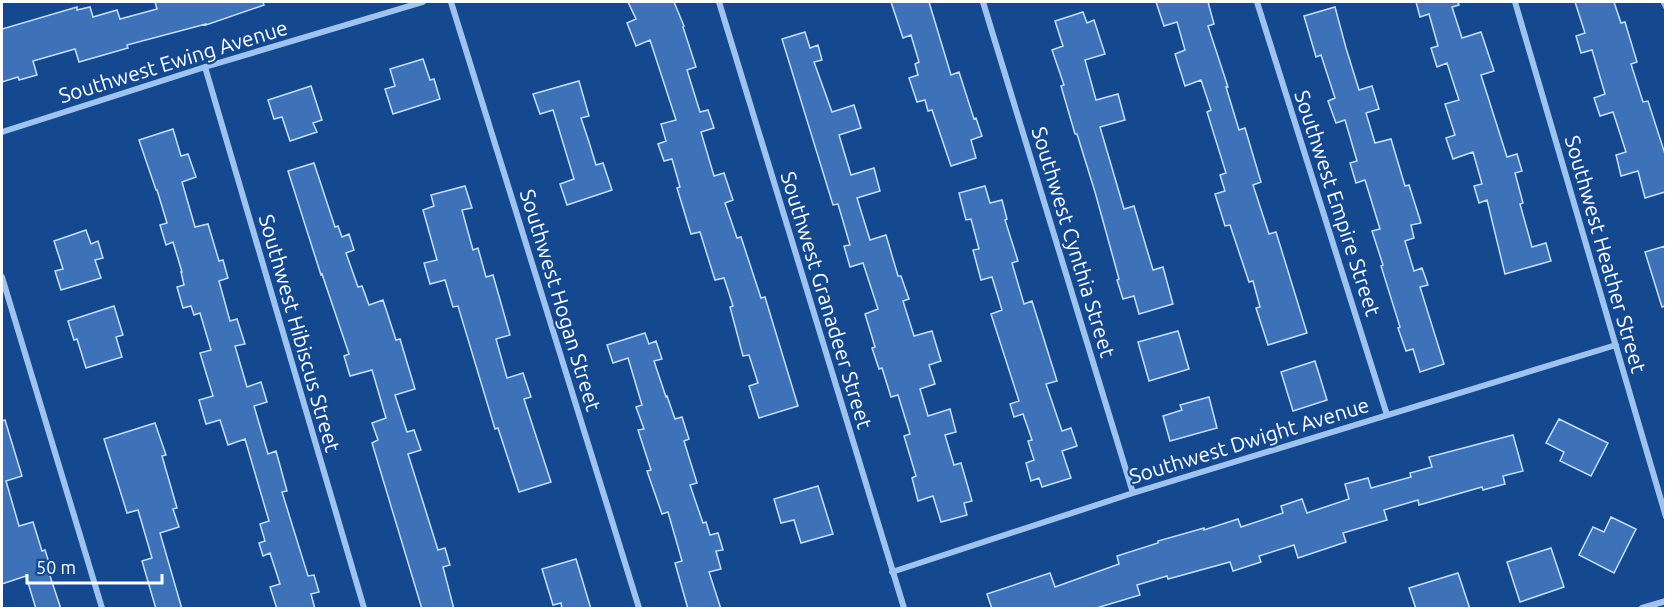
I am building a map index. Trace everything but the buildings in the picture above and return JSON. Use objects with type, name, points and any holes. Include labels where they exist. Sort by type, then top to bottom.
[{"type":"street","name":"Southwest Ewing Avenue","points":[[2,132],[205,67],[423,2]]},
{"type":"street","name":"Southwest Hogan Street","points":[[451,2],[639,609]]},
{"type":"street","name":"Southwest Granadeer Street","points":[[719,2],[904,609]]},
{"type":"street","name":"Southwest Cynthia Street","points":[[983,2],[1133,493]]},
{"type":"street","name":"Southwest Empire Street","points":[[1257,2],[1387,415]]},
{"type":"street","name":"Southwest Heather Street","points":[[1515,2],[1665,517]]},
{"type":"street","name":"Southwest Hibiscus Street","points":[[205,67],[364,609]]},
{"type":"street","points":[[2,277],[102,609]]},
{"type":"street","name":"Southwest Dwight Avenue","points":[[892,572],[1133,493],[1616,345]]},
{"type":"street","points":[[1642,609],[1665,601]]},
{"type":"waterway","points":[[1663,2],[1666,8]]}]
